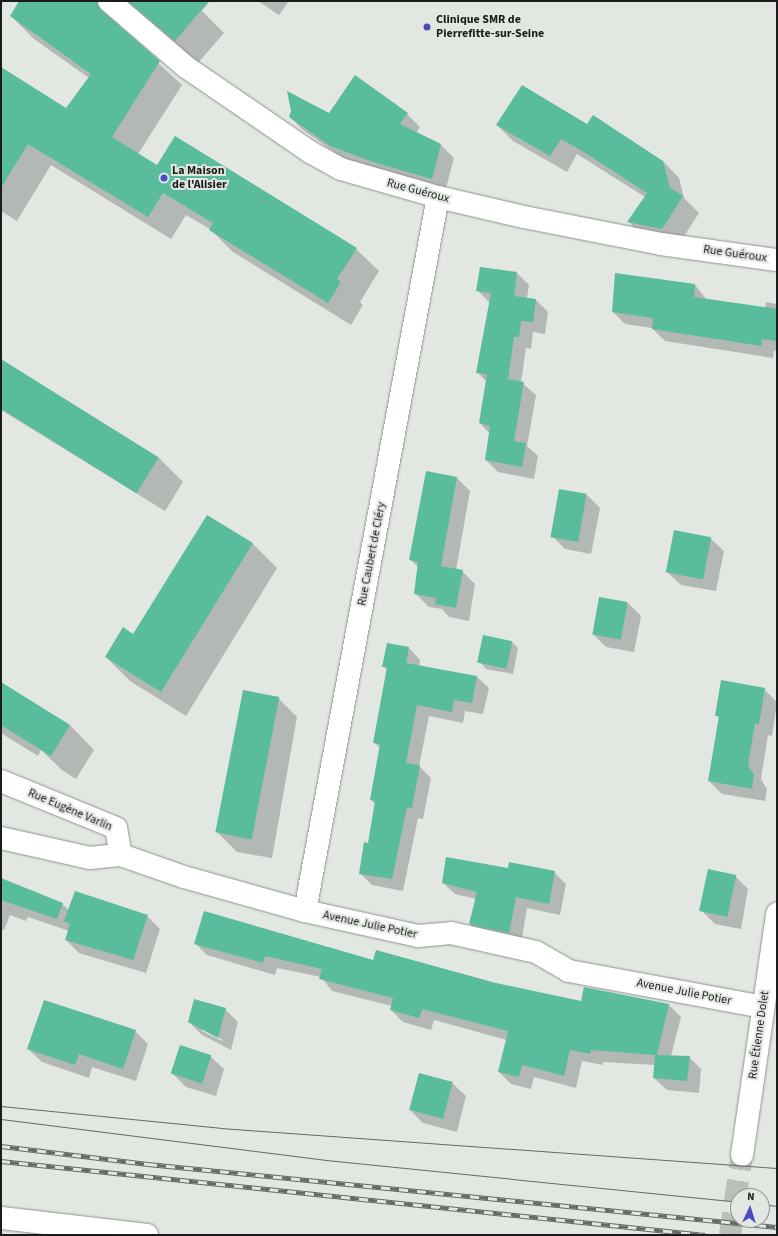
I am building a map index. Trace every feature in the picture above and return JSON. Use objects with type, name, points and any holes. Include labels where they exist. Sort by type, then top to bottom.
[{"type":"street","name":"Rue Guéroux","points":[[109,1],[186,67],[310,152],[341,169],[438,197],[661,244],[777,260]]},
{"type":"street","name":"Rue Caubert de Cléry","points":[[305,911],[438,197]]},
{"type":"street","name":"Rue Eugène Varlin","points":[[1,781],[116,828],[121,855]]},
{"type":"street","name":"Avenue Julie Potier","points":[[1,838],[90,858],[121,855],[184,877],[305,911],[418,936],[451,933],[536,952],[569,971],[763,1007]]},
{"type":"street","name":"Rue Étienne Dolet","points":[[742,1155],[777,914]]},
{"type":"street","points":[[1,1218],[147,1235]]},
{"type":"building","name":"La Maison de l'Alisier","points":[[19,1],[97,1],[101,10],[160,61],[112,137],[157,165],[175,136],[357,248],[337,279],[341,282],[328,303],[209,230],[213,223],[163,193],[148,217],[28,144],[1,188],[1,67],[66,108],[91,74],[10,16]]},
{"type":"building","points":[[128,1],[209,1],[175,41]]},
{"type":"building","points":[[355,75],[408,113],[400,124],[441,144],[432,179],[376,163],[330,146],[289,117],[291,111],[287,91],[329,113]]},
{"type":"building","points":[[522,85],[587,124],[593,115],[663,161],[670,188],[683,196],[662,229],[627,222],[647,193],[587,154],[561,139],[550,156],[496,125]]},
{"type":"building","points":[[480,267],[517,272],[514,296],[536,299],[533,322],[521,321],[519,337],[514,337],[508,379],[524,382],[514,441],[526,443],[522,467],[485,460],[490,426],[479,423],[487,374],[476,373],[491,293],[476,291]]},
{"type":"building","points":[[615,273],[695,284],[694,297],[777,309],[777,341],[762,339],[761,346],[652,329],[653,318],[612,312]]},
{"type":"building","points":[[1,359],[159,458],[136,493],[1,409]]},
{"type":"building","points":[[426,471],[457,477],[441,566],[463,570],[456,608],[435,604],[436,598],[414,594],[418,562],[409,560]]},
{"type":"building","points":[[559,489],[587,494],[578,542],[550,537]]},
{"type":"building","points":[[207,515],[253,543],[161,692],[105,657],[123,627],[133,634]]},
{"type":"building","points":[[674,530],[711,537],[703,579],[666,572]]},
{"type":"building","points":[[599,597],[628,602],[621,639],[592,634]]},
{"type":"building","points":[[483,635],[512,641],[507,669],[477,662]]},
{"type":"building","points":[[387,643],[409,647],[406,663],[477,676],[472,703],[454,700],[452,712],[417,705],[406,763],[420,765],[412,808],[407,807],[392,879],[359,874],[364,842],[368,843],[375,801],[370,800],[380,744],[373,743],[387,667],[382,667]]},
{"type":"building","points":[[721,680],[765,688],[759,724],[755,723],[748,765],[754,775],[752,789],[708,781],[719,716],[715,716]]},
{"type":"building","points":[[1,682],[70,725],[51,756],[1,725]]},
{"type":"building","points":[[243,690],[279,697],[252,839],[215,832]]},
{"type":"building","points":[[446,857],[508,868],[509,862],[555,871],[549,904],[516,897],[509,933],[469,924],[477,892],[442,883]]},
{"type":"building","points":[[708,869],[736,875],[727,917],[699,911]]},
{"type":"building","points":[[1,878],[63,903],[57,919],[1,900]]},
{"type":"building","points":[[75,891],[148,915],[133,960],[65,940],[70,924],[64,921]]},
{"type":"building","points":[[204,911],[373,960],[376,950],[496,983],[581,1001],[584,987],[669,1004],[657,1055],[690,1056],[687,1081],[653,1078],[655,1055],[591,1050],[591,1054],[570,1050],[564,1076],[522,1065],[519,1077],[498,1072],[508,1031],[422,1009],[419,1018],[390,1010],[393,998],[319,979],[322,969],[265,956],[263,963],[194,944]]},
{"type":"building","points":[[194,999],[226,1008],[218,1038],[188,1022]]},
{"type":"building","points":[[44,1000],[136,1030],[123,1069],[79,1054],[75,1065],[27,1049]]},
{"type":"building","points":[[180,1045],[211,1055],[202,1084],[171,1074]]},
{"type":"building","points":[[419,1073],[453,1082],[443,1119],[409,1110]]},
{"type":"tunnel","points":[[730,1235],[742,1155]]},
{"type":"tram line","points":[[1,1106],[220,1128],[777,1168]]},
{"type":"tram line","points":[[1,1119],[326,1160],[730,1201]]},
{"type":"tram line","points":[[770,1205],[777,1206]]},
{"type":"railway","points":[[1,1146],[148,1164],[777,1227]]},
{"type":"railway","points":[[1,1161],[705,1235]]},
{"type":"place","name":"Clinique SMR de Pierrefitte-sur-Seine","points":[[427,27]]},
{"type":"place","name":"La Maison de l'Alisier","points":[[164,178]]}]
